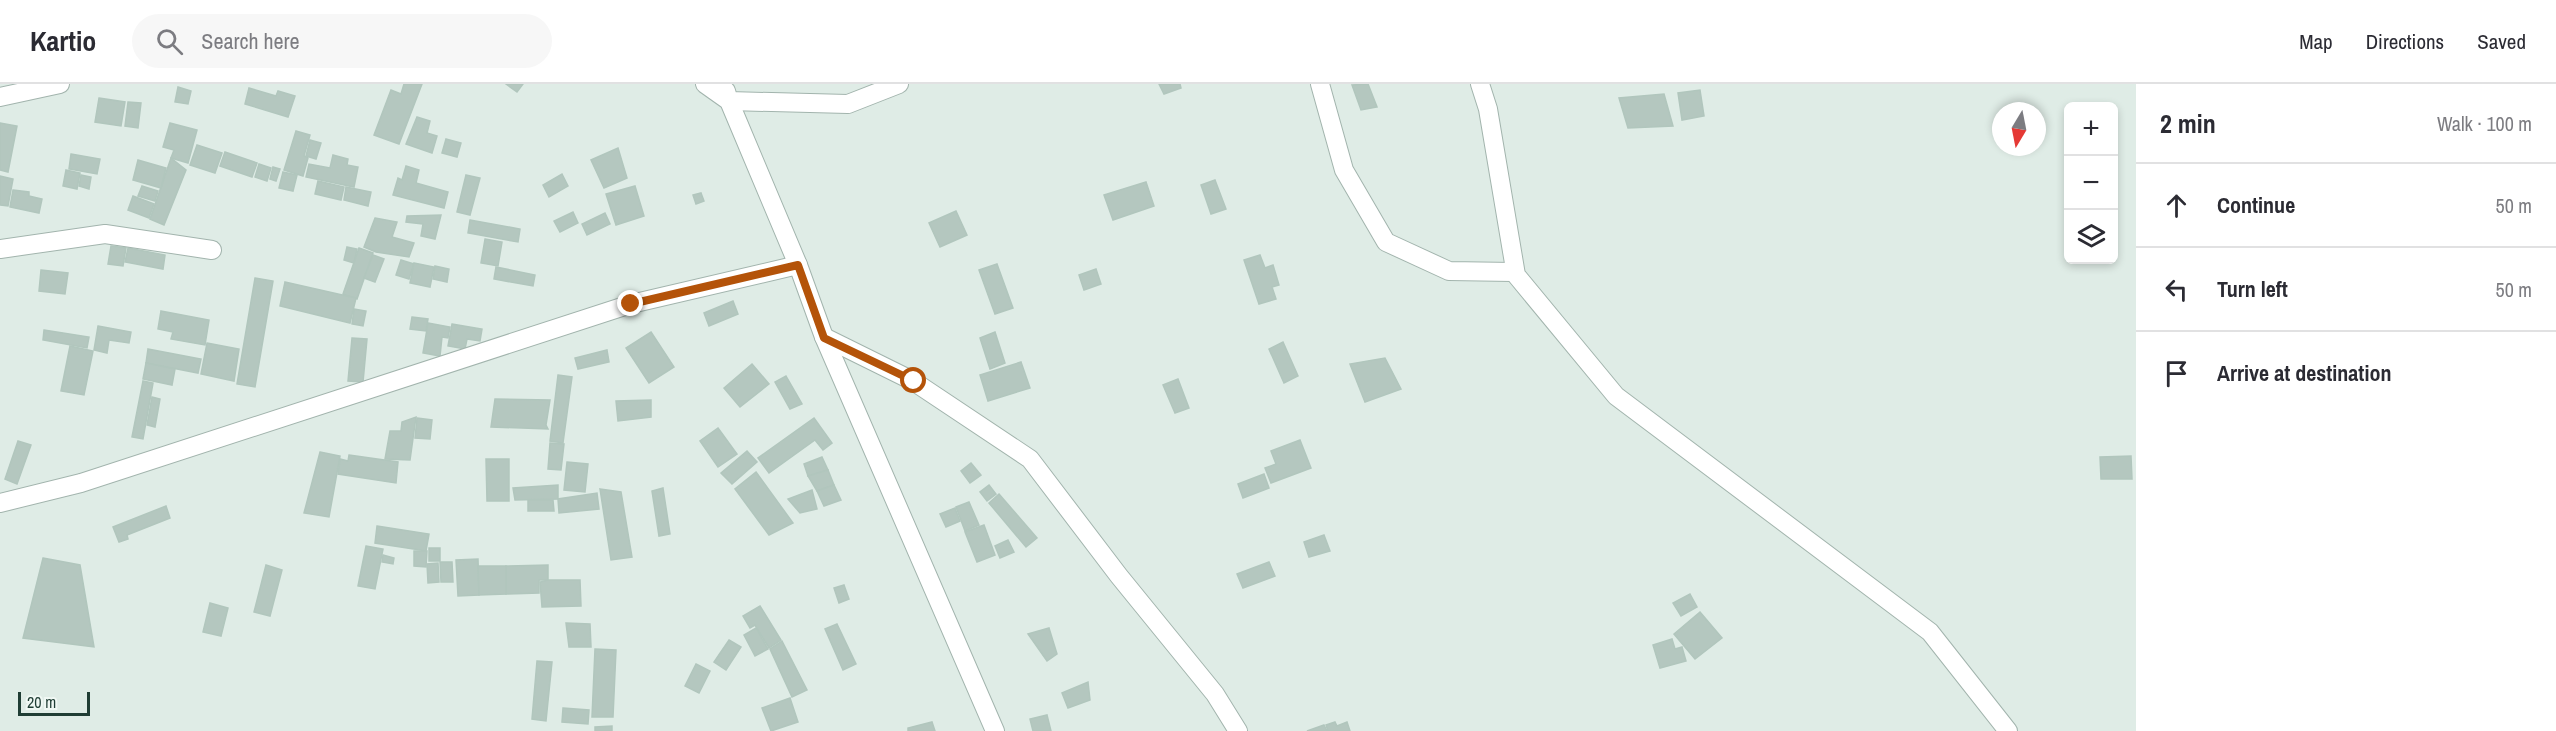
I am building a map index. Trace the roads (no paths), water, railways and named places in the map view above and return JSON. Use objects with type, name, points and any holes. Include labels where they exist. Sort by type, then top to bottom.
[{"type":"street","points":[[0,97],[60,84]]},
{"type":"street","points":[[705,84],[726,92],[848,104],[899,84]]},
{"type":"street","points":[[1320,84],[1344,170],[1386,242],[1449,271],[1513,272]]},
{"type":"street","points":[[1480,84],[1488,109],[1515,275],[1616,396],[1930,632],[2008,731]]},
{"type":"street","points":[[726,92],[798,265],[824,338],[994,731]]},
{"type":"street","points":[[0,249],[105,234],[212,250]]},
{"type":"street","points":[[0,503],[81,483],[631,304],[798,265]]},
{"type":"street","points":[[824,338],[914,381],[1030,459],[1119,576],[1215,694],[1238,731]]}]
